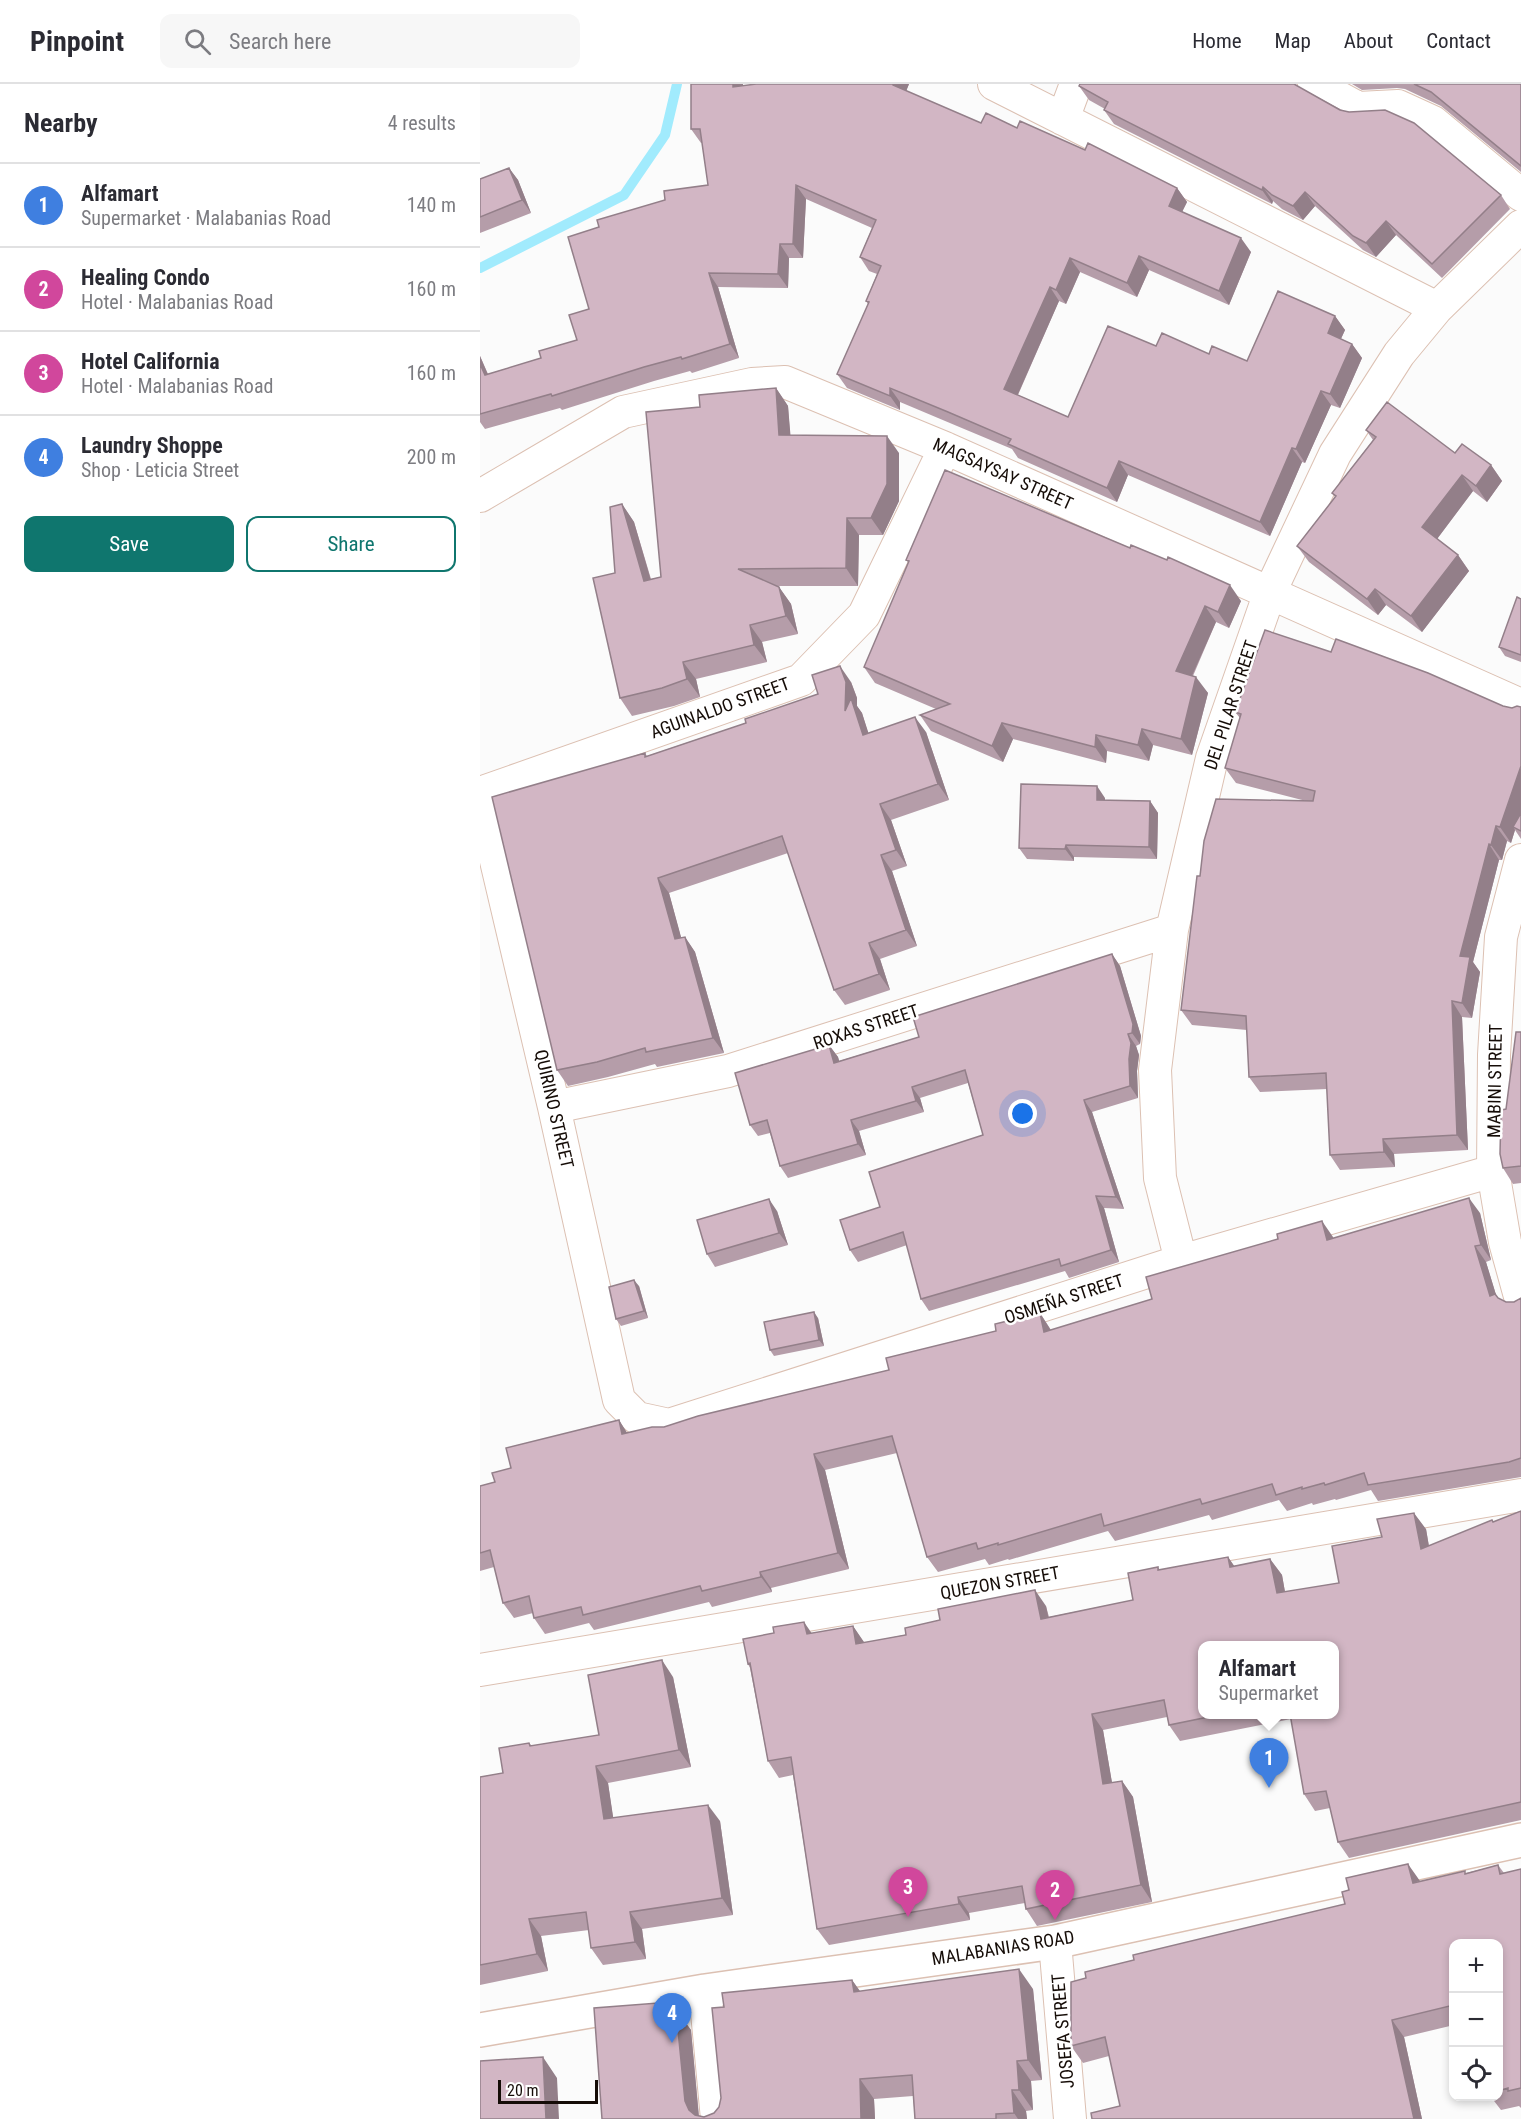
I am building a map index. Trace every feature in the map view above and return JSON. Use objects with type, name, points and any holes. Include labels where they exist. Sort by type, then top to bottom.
[{"type":"main road","name":"MALABANIAS ROAD","points":[[480,2030],[705,1991],[1055,1942],[1521,1839]]},
{"type":"street","points":[[994,84],[1437,308]]},
{"type":"street","points":[[1063,119],[1076,84]]},
{"type":"street","points":[[1314,84],[1358,108],[1391,95],[1398,106],[1432,122],[1521,195]]},
{"type":"street","name":"DEL PILAR STREET","points":[[1181,1261],[1160,1178],[1155,1070],[1173,930],[1212,758],[1270,592],[1335,454],[1400,354],[1437,308],[1521,226]]},
{"type":"street","name":"MAGSAYSAY STREET","points":[[480,496],[623,412],[752,384],[785,382],[945,448],[1521,705]]},
{"type":"street","name":"AGUINALDO STREET","points":[[480,793],[801,680],[864,615],[945,448]]},
{"type":"street","name":"QUIRINO STREET","points":[[480,793],[554,1107],[619,1400],[637,1418]]},
{"type":"street","name":"MABINI STREET","points":[[1521,860],[1501,937],[1494,1055],[1493,1171],[1505,1242],[1521,1300]]},
{"type":"street","name":"ROXAS STREET","points":[[554,1107],[728,1071],[1173,930]]},
{"type":"street","name":"OSMEÑA STREET","points":[[637,1418],[669,1425],[1181,1261],[1493,1171]]},
{"type":"street","name":"QUEZON STREET","points":[[480,1670],[1521,1495]]},
{"type":"street","name":"JOSEFA STREET","points":[[1055,1942],[1070,2119]]},
{"type":"street","points":[[705,1991],[717,2119]]},
{"type":"building","points":[[691,84],[733,84],[733,87],[756,84],[893,84],[981,123],[986,113],[1017,128],[1020,121],[1085,150],[1088,143],[1177,188],[1169,206],[1241,238],[1219,291],[1139,256],[1127,283],[1070,258],[1056,290],[1050,287],[1004,389],[1068,417],[1108,326],[1156,346],[1162,333],[1209,354],[1212,346],[1247,361],[1278,291],[1335,316],[1328,333],[1352,344],[1330,394],[1321,391],[1296,449],[1292,448],[1260,522],[1119,461],[1107,488],[1008,444],[1011,439],[948,412],[890,388],[890,396],[837,374],[869,302],[866,301],[881,266],[860,257],[876,220],[796,185],[793,244],[780,244],[778,274],[709,273],[730,344],[682,359],[681,357],[644,367],[552,396],[551,394],[480,414],[480,364],[485,375],[541,358],[539,351],[577,340],[569,315],[589,309],[568,237],[599,227],[597,220],[665,200],[664,191],[708,185],[700,129],[691,129]]},
{"type":"building","points":[[1080,84],[1294,84],[1340,110],[1349,112],[1385,110],[1414,123],[1501,195],[1432,264],[1386,221],[1366,243],[1353,236],[1305,192],[1293,206],[1272,195],[1263,187],[1262,190],[1104,110],[1108,102],[1079,86]]},
{"type":"building","points":[[1414,84],[1521,84],[1521,166],[1431,92]]},
{"type":"building","points":[[509,168],[522,200],[480,217],[480,179]]},
{"type":"building","points":[[776,388],[779,435],[887,436],[887,484],[871,518],[847,518],[846,568],[738,569],[779,587],[786,616],[750,625],[754,645],[683,662],[687,679],[662,688],[620,698],[593,578],[615,573],[610,507],[622,504],[644,581],[661,577],[646,412],[700,407],[699,395]]},
{"type":"building","points":[[1387,402],[1455,453],[1462,444],[1491,465],[1476,486],[1462,475],[1422,527],[1458,555],[1411,616],[1375,589],[1367,599],[1297,546],[1336,496],[1332,493],[1376,437],[1366,430]]},
{"type":"building","points":[[945,470],[1130,548],[1131,545],[1167,560],[1168,557],[1230,585],[1218,612],[1205,606],[1176,671],[1196,677],[1181,739],[1142,729],[1138,745],[1096,735],[1095,747],[1002,723],[992,746],[920,715],[950,704],[864,667],[909,561],[906,560]]},
{"type":"building","points":[[1517,597],[1521,599],[1521,655],[1499,647]]},
{"type":"building","points":[[1265,630],[1331,652],[1336,639],[1428,673],[1503,706],[1521,707],[1521,766],[1500,827],[1496,826],[1491,845],[1489,844],[1460,956],[1470,957],[1462,1003],[1452,1001],[1457,1135],[1383,1139],[1384,1152],[1330,1155],[1326,1073],[1249,1077],[1246,1016],[1181,1010],[1197,876],[1200,876],[1204,841],[1216,799],[1313,801],[1315,791],[1225,768],[1241,714],[1235,712]]},
{"type":"building","points":[[840,666],[846,682],[845,711],[851,698],[863,735],[915,717],[938,784],[880,804],[896,850],[881,855],[906,930],[869,943],[879,974],[834,990],[782,836],[658,878],[675,939],[685,937],[713,1038],[646,1052],[645,1048],[597,1062],[557,1070],[492,797],[645,753],[645,757],[746,723],[745,719],[818,694],[812,675]]},
{"type":"building","points":[[1021,784],[1097,786],[1097,800],[1150,801],[1149,847],[1066,845],[1065,849],[1019,848]]},
{"type":"building","points":[[1521,813],[1521,831],[1513,827]]},
{"type":"building","points":[[1112,954],[1133,1024],[1132,1033],[1128,1034],[1131,1043],[1130,1086],[1084,1100],[1116,1197],[1096,1196],[1111,1250],[1061,1266],[1059,1259],[921,1299],[903,1232],[850,1250],[840,1220],[880,1207],[869,1172],[983,1135],[965,1070],[912,1087],[916,1101],[851,1120],[858,1144],[780,1166],[767,1120],[750,1125],[735,1073],[829,1045],[834,1063],[919,1037],[913,1017]]},
{"type":"building","points":[[1516,1032],[1521,1032],[1521,1166],[1503,1168],[1500,1154],[1501,1110],[1506,1109]]},
{"type":"building","points":[[1469,1198],[1481,1245],[1475,1246],[1490,1296],[1495,1294],[1506,1302],[1514,1302],[1521,1298],[1521,1458],[1509,1462],[1368,1485],[1364,1473],[1325,1485],[1324,1483],[1302,1489],[1302,1487],[1276,1495],[1272,1484],[1202,1504],[1200,1499],[1104,1526],[1101,1514],[998,1545],[998,1543],[978,1549],[976,1543],[927,1557],[892,1436],[814,1454],[838,1553],[760,1572],[761,1577],[702,1591],[700,1586],[583,1615],[581,1607],[534,1618],[529,1596],[503,1603],[490,1550],[480,1553],[480,1486],[495,1482],[492,1473],[511,1468],[506,1448],[619,1420],[622,1434],[652,1427],[664,1427],[698,1416],[889,1370],[886,1358],[996,1331],[995,1324],[1040,1313],[1044,1332],[1152,1299],[1146,1277],[1278,1239],[1277,1234],[1322,1221],[1327,1240]]},
{"type":"building","points":[[769,1199],[779,1233],[707,1254],[697,1220]]},
{"type":"building","points":[[634,1280],[644,1311],[616,1319],[609,1287]]},
{"type":"building","points":[[814,1312],[819,1340],[770,1350],[764,1322]]},
{"type":"building","points":[[1521,1511],[1521,1802],[1338,1842],[1326,1791],[1304,1794],[1291,1719],[1339,1719],[1339,1641],[1198,1641],[1198,1719],[1169,1725],[1164,1700],[1092,1714],[1103,1784],[1122,1781],[1141,1885],[1026,1909],[1022,1886],[958,1897],[959,1904],[817,1929],[791,1757],[768,1761],[750,1663],[748,1664],[743,1639],[774,1633],[773,1627],[804,1622],[807,1634],[853,1626],[856,1644],[906,1635],[905,1628],[940,1620],[938,1609],[1035,1590],[1041,1619],[1133,1600],[1128,1573],[1228,1557],[1230,1567],[1270,1559],[1277,1593],[1339,1583],[1332,1546],[1382,1537],[1377,1519],[1414,1513],[1421,1549],[1492,1520],[1493,1522]]},
{"type":"building","points":[[662,1660],[679,1750],[596,1766],[604,1819],[708,1805],[722,1898],[630,1912],[635,1942],[591,1948],[586,1912],[529,1919],[537,1954],[480,1965],[480,1777],[503,1773],[499,1748],[529,1743],[530,1746],[599,1735],[588,1675]]},
{"type":"building","points":[[1408,1864],[1413,1883],[1465,1871],[1465,1874],[1498,1865],[1500,1874],[1521,1869],[1521,2088],[1508,2091],[1508,2088],[1503,2090],[1503,1939],[1449,1939],[1449,2006],[1392,2020],[1414,2119],[1092,2119],[1091,2113],[1120,2106],[1105,2037],[1071,2046],[1071,1982],[1086,1978],[1085,1972],[1134,1960],[1133,1955],[1345,1904],[1342,1892],[1349,1890],[1346,1878]]},
{"type":"building","points":[[1019,1969],[1028,2060],[1017,2061],[1019,2090],[1012,2090],[1014,2113],[996,2114],[996,2119],[915,2119],[912,2075],[860,2079],[861,2119],[602,2119],[594,2008],[658,2003],[658,2011],[676,2010],[685,2101],[689,2110],[695,2115],[704,2117],[714,2113],[719,2107],[721,2098],[712,2008],[724,2007],[722,1993],[852,1980],[854,1992]]},
{"type":"building","points":[[543,2057],[546,2119],[480,2119],[480,2061]]},
{"type":"waterway","points":[[480,268],[624,195],[665,135],[677,84]]},
{"type":"place","name":"Alfamart","points":[[1269,1788]]},
{"type":"place","name":"Hotel California","points":[[908,1917]]},
{"type":"place","name":"Healing Condo","points":[[1055,1920]]},
{"type":"place","name":"Laundry Shoppe","points":[[672,2043]]}]
